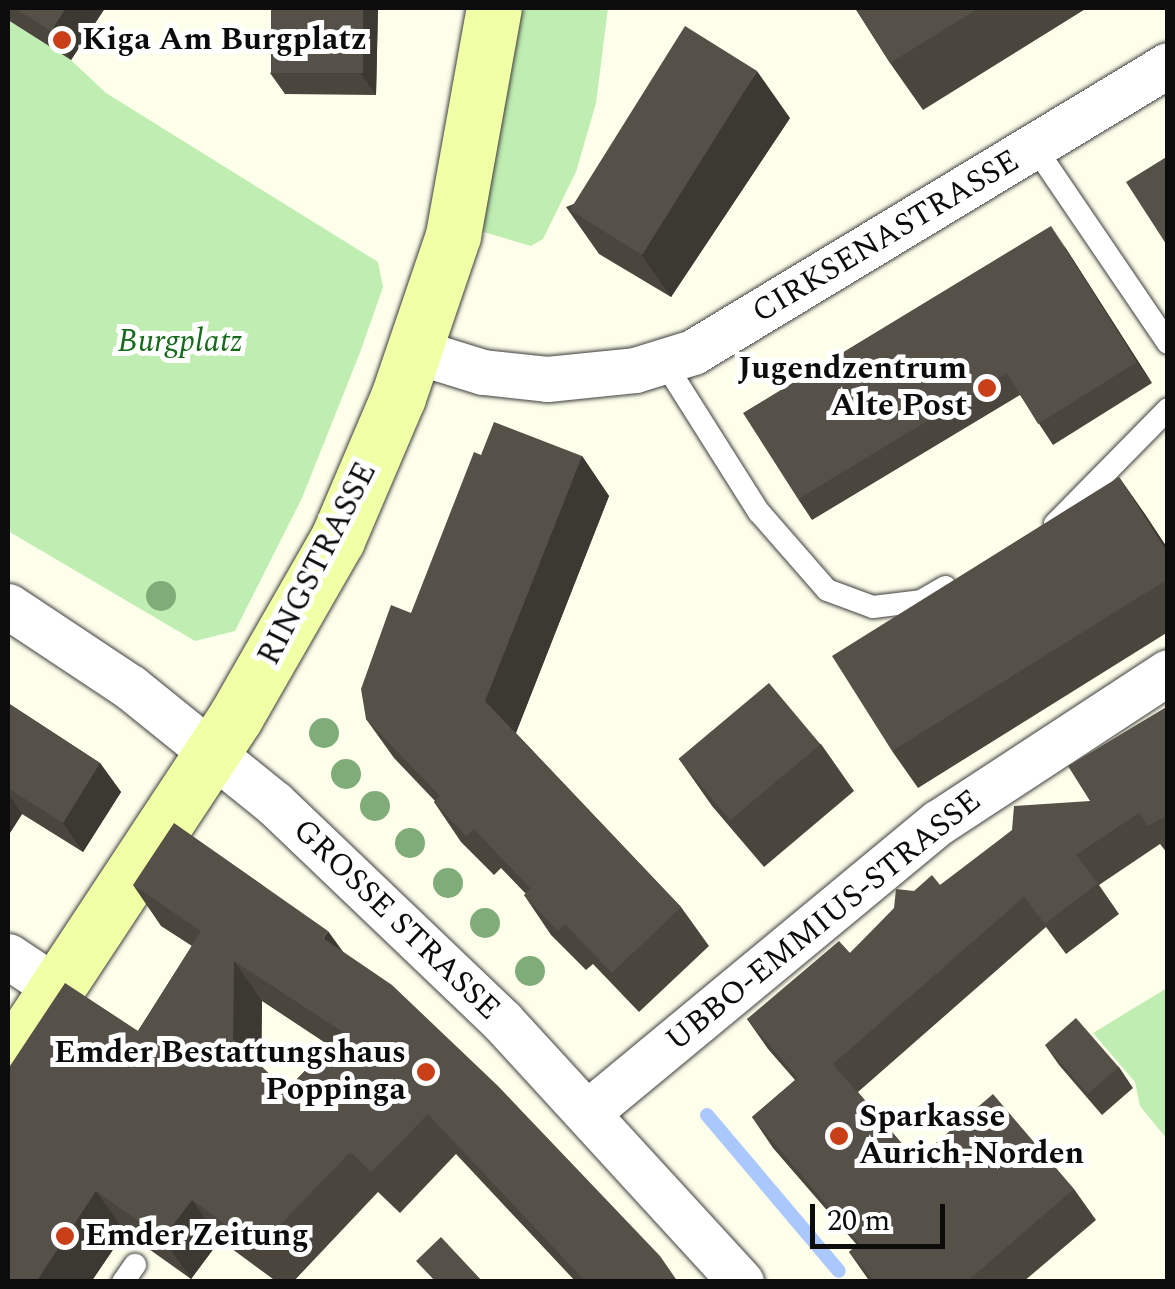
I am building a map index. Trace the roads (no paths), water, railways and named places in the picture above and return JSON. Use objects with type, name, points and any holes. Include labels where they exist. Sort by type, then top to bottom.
[{"type":"street","name":"RINGSTRASSE","points":[[8,1062],[213,750],[336,540],[415,351],[452,235],[494,8]]},
{"type":"street","name":"CIRKSENASTRASSE","points":[[415,351],[483,372],[547,379],[664,362],[801,291],[1168,66]]},
{"type":"street","name":"GROSSE STRASSE","points":[[8,606],[213,750],[412,930],[588,1112],[742,1282]]},
{"type":"street","name":"UBBO-EMMIUS-STRASSE","points":[[588,1112],[939,822],[1168,672]]},
{"type":"street","points":[[8,956],[56,988]]},
{"type":"lane","points":[[1034,146],[1168,343]]},
{"type":"lane","points":[[664,362],[759,512],[827,590],[873,607],[921,601],[972,571]]},
{"type":"lane","points":[[1041,532],[1168,409]]},
{"type":"waterway","points":[[707,1115],[839,1271]]},
{"type":"place","name":"Kiga Am Burgplatz","points":[[62,40]]},
{"type":"place","name":"Jugendzentrum Alte Post","points":[[987,388]]},
{"type":"place","name":"Emder Bestattungshaus Poppinga","points":[[426,1072]]},
{"type":"place","name":"Sparkasse Aurich-Norden","points":[[839,1136]]},
{"type":"place","name":"Emder Zeitung","points":[[65,1236]]},
{"type":"park label","name":"Burgplatz","points":[[180,342]]}]
